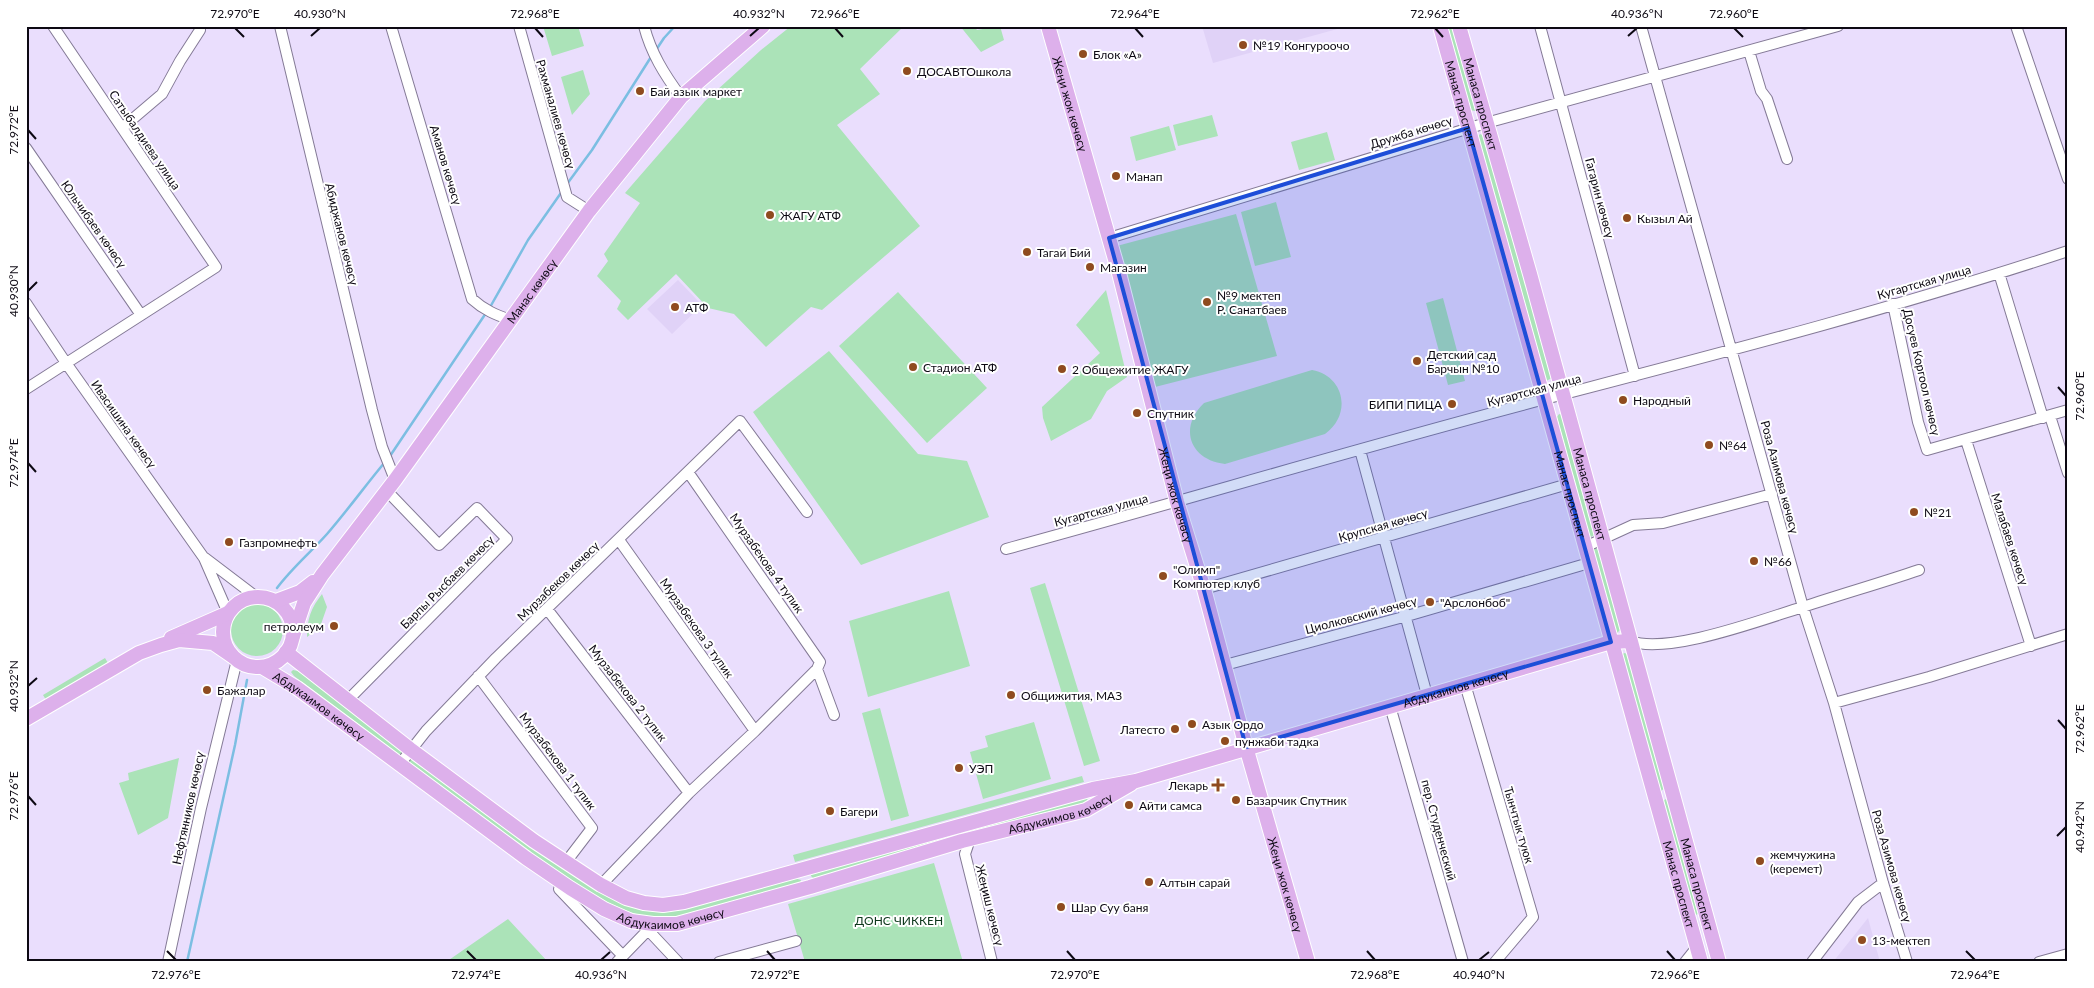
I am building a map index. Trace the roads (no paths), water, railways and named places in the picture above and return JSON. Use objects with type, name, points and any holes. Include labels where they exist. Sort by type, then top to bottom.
[{"type":"main road","name":"Манас көчөсү","points":[[322,575],[589,211],[681,96],[763,26]]},
{"type":"main road","name":"Жеңи жок көчөсү","points":[[1048,26],[1109,238],[1178,502],[1204,589],[1246,747],[1308,962]]},
{"type":"main road","name":"Манас проспект","points":[[1440,26],[1701,962]]},
{"type":"main road","name":"Манаса проспект","points":[[1459,26],[1719,962]]},
{"type":"main road","points":[[276,601],[300,592],[322,575]]},
{"type":"main road","points":[[139,653],[179,640],[213,643],[245,665],[262,667],[276,662],[286,652],[304,602],[322,575]]},
{"type":"main road","points":[[26,719],[139,653],[228,613],[240,602],[255,596],[276,601],[287,612],[293,628],[293,636]]},
{"type":"main road","points":[[228,613],[223,624],[222,636],[226,647],[234,658]]},
{"type":"main road","name":"Абдукаимов көчөсү","points":[[286,652],[410,749],[566,862],[601,885],[626,898],[644,903],[663,905],[684,902],[1093,789],[1136,780],[1611,642],[1630,641]]},
{"type":"main road","name":"Абдукаимов көчөсү","points":[[262,667],[297,688],[526,858],[570,888],[604,909],[646,926],[677,924],[810,887],[970,839],[1086,810],[1136,780]]},
{"type":"main road","points":[[1655,798],[1672,793]]},
{"type":"main road","points":[[805,870],[810,887]]},
{"type":"main road","points":[[1689,919],[1706,914]]},
{"type":"street","name":"Сатыбалдиева улица","points":[[53,26],[216,267],[142,314]]},
{"type":"street","points":[[122,128],[162,94],[180,60],[200,30],[199,26]]},
{"type":"street","name":"Абиджанов көчөсү","points":[[280,26],[391,480]]},
{"type":"street","name":"Аманов көчөсү","points":[[391,26],[472,299],[481,307],[510,320]]},
{"type":"street","name":"Рахманалиев көчөсү","points":[[519,26],[566,196],[589,211]]},
{"type":"street","points":[[644,26],[648,44],[661,69],[681,96]]},
{"type":"street","name":"Гагарин көчөсү","points":[[1540,26],[1635,376]]},
{"type":"street","name":"Роза Азимова көчөсү","points":[[1641,26],[1733,350],[1803,607],[1834,703],[1883,883],[1907,962]]},
{"type":"street","name":"Дружба көчөсү","points":[[1109,238],[1486,122],[1838,26]]},
{"type":"street","points":[[2016,26],[2068,179]]},
{"type":"street","points":[[1749,51],[1761,90],[1768,98],[1787,159]]},
{"type":"street","name":"Юльчибаев көчөсү","points":[[26,148],[142,314]]},
{"type":"street","name":"Кугартская улица","points":[[1006,549],[1544,399],[1733,350],[1999,273],[2068,251]]},
{"type":"street","points":[[1999,273],[2046,417],[2068,472]]},
{"type":"street","name":"Ивасишина көчөсү","points":[[26,303],[66,363],[204,558]]},
{"type":"street","name":"Досуев Коргоол көчөсү","points":[[1893,304],[1918,422],[1927,450],[2068,410]]},
{"type":"street","points":[[26,389],[142,314]]},
{"type":"street","name":"Мурзабеков көчөсү","points":[[400,764],[410,749],[478,676],[740,421],[807,512]]},
{"type":"street","name":"Малабаев көчөсү","points":[[1966,440],[2031,646]]},
{"type":"street","points":[[1360,450],[1407,616],[1427,695]]},
{"type":"street","name":"Мурзабекова 4 тупик","points":[[688,472],[814,652],[820,662],[817,669]]},
{"type":"street","name":"Барпы Рысбаев көчөсү","points":[[348,700],[506,539],[477,508],[440,545],[391,480]]},
{"type":"street","name":"Крупская көчөсү","points":[[1204,589],[1568,484]]},
{"type":"street","points":[[1585,547],[1633,525],[1662,523],[1772,494]]},
{"type":"street","name":"Мурзабекова 3 тупик","points":[[619,540],[755,731]]},
{"type":"street","points":[[204,558],[255,596]]},
{"type":"street","points":[[204,558],[228,613]]},
{"type":"street","name":"Циолковский көчөсү","points":[[1224,665],[1407,616],[1589,563]]},
{"type":"street","points":[[1630,641],[1645,646],[1708,636],[1919,570]]},
{"type":"street","name":"Мурзабекова 2 тупик","points":[[547,609],[689,793]]},
{"type":"street","points":[[1834,703],[1929,677],[2068,634]]},
{"type":"street","name":"Нефтянников көчөсү","points":[[168,962],[234,658]]},
{"type":"street","points":[[601,885],[689,793],[817,669],[834,715]]},
{"type":"street","name":"Мурзабекова 1 тупик","points":[[478,676],[592,828],[566,862]]},
{"type":"street","name":"Тынчтык туюк","points":[[1465,684],[1533,916],[1495,962]]},
{"type":"street","name":"пер. Студенческий","points":[[1390,706],[1463,962]]},
{"type":"street","name":"Жеңиш көчөсү","points":[[970,839],[965,854],[992,962]]},
{"type":"street","name":"Жеңиш көчөсү","points":[[948,846],[965,854]]},
{"type":"street","points":[[1812,962],[1858,902],[1883,883]]},
{"type":"street","points":[[559,889],[620,959],[646,926],[678,962]]},
{"type":"street","points":[[719,962],[796,941]]},
{"type":"street","points":[[1685,962],[1697,947]]},
{"type":"street","points":[[2038,962],[2068,954]]},
{"type":"waterway","points":[[656,50],[675,26]]},
{"type":"waterway","points":[[567,184],[592,150],[651,57]]},
{"type":"waterway","points":[[489,309],[528,240],[563,190]]},
{"type":"waterway","points":[[390,456],[486,313]]},
{"type":"waterway","points":[[277,588],[327,534],[385,462]]},
{"type":"waterway","points":[[187,962],[235,745],[247,680]]},
{"type":"place","name":"№19 Конгуроочо","points":[[1243,45]]},
{"type":"place","name":"Блок «А»","points":[[1083,54]]},
{"type":"place","name":"ДОСАВТОшкола","points":[[907,71]]},
{"type":"place","name":"Бай азык маркет","points":[[640,91]]},
{"type":"place","name":"Манап","points":[[1116,176]]},
{"type":"place","name":"ЖАГУ АТФ","points":[[770,215]]},
{"type":"place","name":"Кызыл Ай","points":[[1627,218]]},
{"type":"place","name":"Тагай Бий","points":[[1027,252]]},
{"type":"place","name":"Магазин","points":[[1090,267]]},
{"type":"place","name":"№9 мектеп Р. Санатбаев","points":[[1207,302]]},
{"type":"place","name":"АТФ","points":[[675,307]]},
{"type":"place","name":"Детский сад Барчын №10","points":[[1417,361]]},
{"type":"place","name":"Стадион АТФ","points":[[913,367]]},
{"type":"place","name":"2 Общежитие ЖАГУ","points":[[1062,369]]},
{"type":"place","name":"Народный","points":[[1623,400]]},
{"type":"place","name":"БИПИ ПИЦА","points":[[1452,404]]},
{"type":"place","name":"Спутник","points":[[1137,413]]},
{"type":"place","name":"№64","points":[[1709,445]]},
{"type":"place","name":"№21","points":[[1914,512]]},
{"type":"place","name":"Газпромнефть","points":[[229,542]]},
{"type":"place","name":"№66","points":[[1754,561]]},
{"type":"place","name":"\"Олимп\" Компютер клуб","points":[[1163,576]]},
{"type":"place","name":"\"Арслонбоб\"","points":[[1430,602]]},
{"type":"place","name":"петролеум","points":[[334,626]]},
{"type":"place","name":"Бажалар","points":[[207,690]]},
{"type":"place","name":"Общижития, МАЗ","points":[[1011,695]]},
{"type":"place","name":"Азык Ордо","points":[[1192,724]]},
{"type":"place","name":"Латесто","points":[[1175,729]]},
{"type":"place","name":"пунжаби тадка","points":[[1225,741]]},
{"type":"place","name":"УЭП","points":[[959,768]]},
{"type":"place","name":"Лекарь","points":[[1218,785]]},
{"type":"place","name":"Базарчик Спутник","points":[[1236,800]]},
{"type":"place","name":"Айти самса","points":[[1129,805]]},
{"type":"place","name":"Багери","points":[[830,811]]},
{"type":"place","name":"жемчужина (керемет)","points":[[1760,861]]},
{"type":"place","name":"Алтын сарай","points":[[1149,882]]},
{"type":"place","name":"Шар Суу баня","points":[[1061,907]]},
{"type":"place","name":"13-мектеп","points":[[1862,940]]},
{"type":"park label","name":"ДОНС ЧИККЕН","points":[[899,920]]}]
